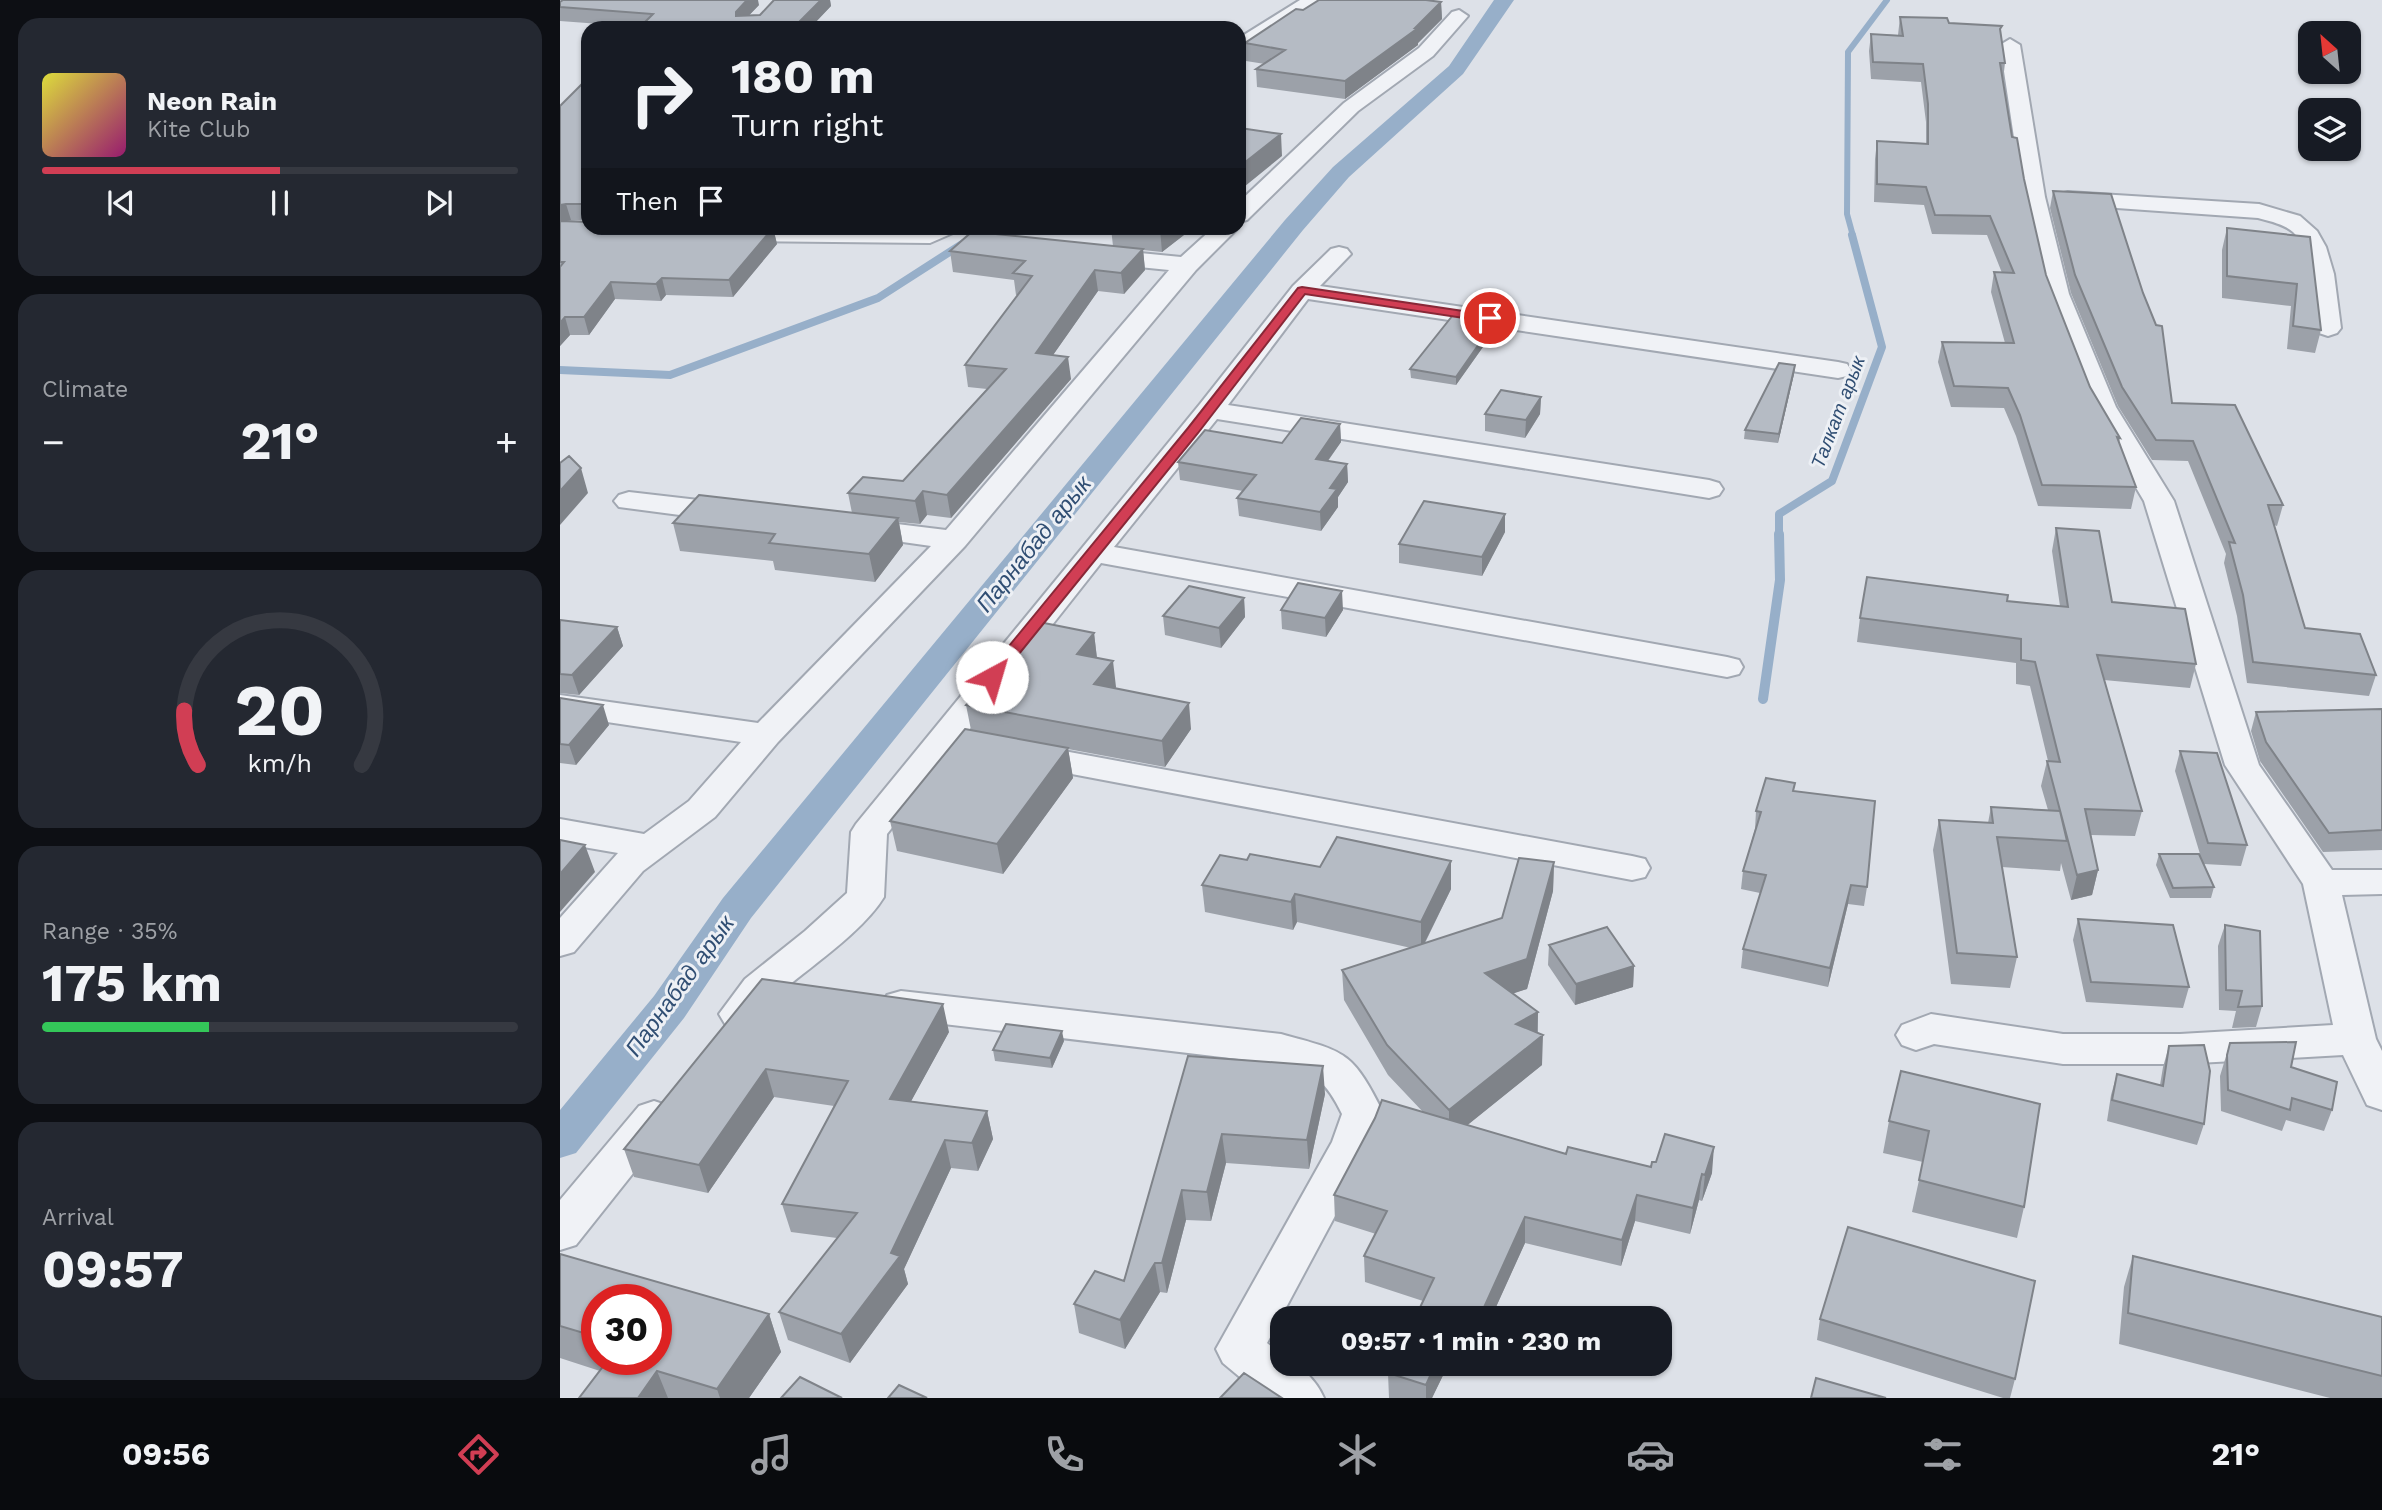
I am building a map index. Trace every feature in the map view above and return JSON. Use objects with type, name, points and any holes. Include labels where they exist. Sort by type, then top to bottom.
[{"type":"street","points":[[1246,42],[1313,0]]},
{"type":"street","points":[[1246,208],[1351,107],[1426,52],[1459,16]]},
{"type":"street","points":[[2010,45],[2034,197],[2057,294],[2102,407],[2159,501],[2242,765],[2321,883],[2356,1039],[2382,1094]]},
{"type":"street","points":[[2034,197],[2259,211],[2283,218],[2301,227],[2316,249],[2328,328]]},
{"type":"street","points":[[856,235],[932,235]]},
{"type":"street","points":[[560,943],[630,862],[702,809],[766,735],[954,540],[1187,265],[1219,235]]},
{"type":"street","points":[[1081,254],[1187,265]]},
{"type":"street","points":[[715,1042],[760,989],[820,940],[865,897],[869,832],[1209,410],[1302,290],[1339,254]]},
{"type":"street","points":[[1302,290],[1838,370]]},
{"type":"street","points":[[1209,410],[1709,489]]},
{"type":"street","points":[[629,500],[765,517]]},
{"type":"street","points":[[832,525],[954,540]]},
{"type":"street","points":[[1095,552],[1727,667]]},
{"type":"street","points":[[560,705],[766,735]]},
{"type":"street","points":[[941,740],[1632,868]]},
{"type":"street","points":[[560,831],[651,847]]},
{"type":"street","points":[[2321,883],[2382,882]]},
{"type":"street","points":[[760,989],[814,995]]},
{"type":"street","points":[[869,1001],[1281,1049],[1329,1062],[1344,1075],[1363,1114],[1353,1143],[1240,1349],[1300,1398]]},
{"type":"street","points":[[1916,1035],[1931,1029],[2063,1049],[2180,1049],[2356,1039]]},
{"type":"street","points":[[560,1232],[680,1085]]},
{"type":"building","points":[[747,0],[736,12],[736,16],[760,15],[774,0],[821,0],[800,21],[646,21],[653,14],[560,7],[560,2]]},
{"type":"building","points":[[1319,0],[1441,2],[1415,28],[1418,28],[1345,81],[1256,69],[1285,50],[1246,42],[1296,9],[1303,10]]},
{"type":"building","points":[[1900,17],[1947,18],[1949,23],[2002,26],[2000,29],[2005,63],[2000,63],[2012,137],[2017,138],[2046,275],[2090,387],[2120,438],[2117,437],[2136,487],[2042,485],[2020,415],[2008,388],[1954,386],[1942,342],[2014,343],[1994,272],[2014,273],[1990,216],[1935,215],[1926,187],[1877,184],[1877,141],[1928,144],[1928,104],[1923,64],[1873,62],[1871,34],[1903,36]]},
{"type":"building","points":[[581,85],[581,204],[560,205],[560,106]]},
{"type":"building","points":[[1246,129],[1281,134],[1246,162]]},
{"type":"building","points":[[2053,191],[2111,194],[2143,293],[2156,325],[2162,326],[2172,403],[2235,405],[2283,505],[2268,505],[2305,628],[2360,634],[2376,675],[2253,662],[2243,595],[2229,542],[2235,543],[2193,441],[2156,440],[2122,387],[2075,275]]},
{"type":"building","points":[[560,221],[581,222],[581,235],[767,235],[729,280],[662,278],[656,284],[611,282],[584,317],[565,317],[560,323],[560,267],[564,262],[560,262]]},
{"type":"building","points":[[2227,228],[2310,237],[2321,330],[2293,326],[2297,284],[2227,276]]},
{"type":"building","points":[[968,235],[1006,235],[1143,249],[1121,273],[1095,270],[1036,353],[1068,357],[947,495],[923,491],[915,501],[848,493],[863,477],[903,481],[1006,369],[965,365],[1032,276],[1013,273],[1025,261],[950,251]]},
{"type":"building","points":[[1453,315],[1495,321],[1456,377],[1410,369]]},
{"type":"building","points":[[1779,363],[1795,365],[1779,434],[1745,430]]},
{"type":"building","points":[[1501,390],[1541,397],[1526,420],[1485,414]]},
{"type":"building","points":[[1301,418],[1340,424],[1316,459],[1347,464],[1330,488],[1337,489],[1320,512],[1237,498],[1256,475],[1178,462],[1205,430],[1282,443]]},
{"type":"building","points":[[569,456],[581,468],[560,491],[560,463]]},
{"type":"building","points":[[699,495],[898,518],[869,554],[769,543],[775,534],[673,523]]},
{"type":"building","points":[[1424,501],[1505,514],[1482,557],[1399,544]]},
{"type":"building","points":[[2056,528],[2099,531],[2112,602],[2185,609],[2196,664],[2097,655],[2142,811],[2085,809],[2098,870],[2077,875],[2047,761],[2060,762],[2035,662],[2021,660],[2021,639],[1860,618],[1867,577],[2008,595],[2007,601],[2068,607]]},
{"type":"building","points":[[1298,583],[1342,591],[1325,618],[1281,610]]},
{"type":"building","points":[[1189,586],[1244,598],[1219,628],[1163,616]]},
{"type":"building","points":[[560,620],[617,627],[572,675],[560,674]]},
{"type":"building","points":[[1039,622],[1094,633],[1077,654],[1113,661],[1094,684],[1189,703],[1162,741],[966,705]]},
{"type":"building","points":[[560,698],[603,705],[569,745],[560,744]]},
{"type":"building","points":[[2382,709],[2382,830],[2329,833],[2266,742],[2256,712]]},
{"type":"building","points":[[965,729],[1068,748],[997,844],[890,821]]},
{"type":"building","points":[[2180,751],[2217,753],[2247,845],[2208,843]]},
{"type":"building","points":[[1766,778],[1795,783],[1793,791],[1875,801],[1867,887],[1851,885],[1830,968],[1743,949],[1766,875],[1743,871],[1761,812],[1756,811]]},
{"type":"building","points":[[1991,807],[2060,811],[2067,841],[1997,837],[2017,957],[1957,953],[1939,820],[1993,823]]},
{"type":"building","points":[[1337,837],[1451,861],[1421,922],[1295,894],[1291,902],[1202,885],[1220,855],[1247,860],[1250,854],[1320,867]]},
{"type":"building","points":[[560,840],[585,845],[560,874]]},
{"type":"building","points":[[2159,854],[2199,854],[2214,887],[2173,888]]},
{"type":"building","points":[[1519,858],[1554,862],[1527,959],[1485,973],[1538,1012],[1516,1024],[1543,1035],[1449,1110],[1387,1045],[1342,970],[1502,918]]},
{"type":"building","points":[[2078,919],[2173,925],[2189,987],[2091,982]]},
{"type":"building","points":[[2225,925],[2260,931],[2262,1006],[2238,1007],[2242,991],[2226,990]]},
{"type":"building","points":[[1607,927],[1634,966],[1576,984],[1549,945]]},
{"type":"building","points":[[762,979],[943,1004],[890,1099],[987,1111],[972,1143],[945,1140],[891,1253],[900,1256],[841,1334],[779,1312],[857,1213],[782,1204],[848,1081],[766,1069],[699,1165],[624,1149]]},
{"type":"building","points":[[1006,1024],[1062,1031],[1050,1058],[993,1050]]},
{"type":"building","points":[[2296,1042],[2291,1067],[2337,1082],[2332,1110],[2292,1098],[2290,1110],[2228,1090],[2227,1055],[2230,1043]]},
{"type":"building","points":[[2204,1045],[2210,1071],[2204,1124],[2112,1100],[2117,1074],[2163,1086],[2169,1046]]},
{"type":"building","points":[[1188,1056],[1323,1066],[1307,1140],[1222,1134],[1207,1192],[1182,1190],[1162,1263],[1155,1263],[1120,1320],[1074,1304],[1095,1271],[1124,1281]]},
{"type":"building","points":[[1901,1071],[2040,1104],[2024,1207],[1919,1180],[1929,1131],[1889,1121]]},
{"type":"building","points":[[1382,1100],[1566,1154],[1568,1147],[1651,1167],[1652,1162],[1656,1162],[1665,1134],[1714,1147],[1705,1175],[1702,1174],[1693,1208],[1637,1195],[1622,1240],[1525,1217],[1485,1306],[1421,1306],[1434,1278],[1364,1256],[1387,1211],[1334,1195]]},
{"type":"building","points":[[1848,1227],[2035,1281],[2015,1379],[1820,1319]]},
{"type":"building","points":[[560,1254],[664,1284],[581,1284],[581,1332],[560,1326]]},
{"type":"building","points":[[2133,1256],[2382,1317],[2382,1376],[2128,1313]]},
{"type":"building","points":[[672,1286],[769,1314],[717,1389],[670,1375]]},
{"type":"building","points":[[1244,1373],[1282,1398],[1220,1398]]},
{"type":"building","points":[[597,1375],[654,1375],[638,1398],[579,1398]]},
{"type":"building","points":[[1398,1376],[1430,1376],[1426,1385]]},
{"type":"building","points":[[800,1377],[842,1398],[781,1398]]},
{"type":"building","points":[[1816,1378],[1886,1398],[1811,1398]]},
{"type":"building","points":[[899,1385],[927,1398],[888,1398]]},
{"type":"waterway","name":"Парнабад арык","points":[[560,1141],[669,1007],[737,908],[1294,225],[1341,172],[1456,70],[1504,0]]},
{"type":"waterway","name":"Талкат арык","points":[[1853,236],[1847,214],[1848,52],[1887,0]]},
{"type":"waterway","points":[[1246,56],[1254,50]]},
{"type":"waterway","points":[[560,370],[670,375],[878,298],[976,235]]},
{"type":"waterway","name":"Талкат арык","points":[[1779,534],[1779,514],[1832,481],[1882,347],[1852,235]]},
{"type":"waterway","name":"Талкат арык","points":[[1763,699],[1780,580],[1779,534]]},
{"type":"route","points":[[992,677],[1193,430],[1302,290],[1490,318]]}]
